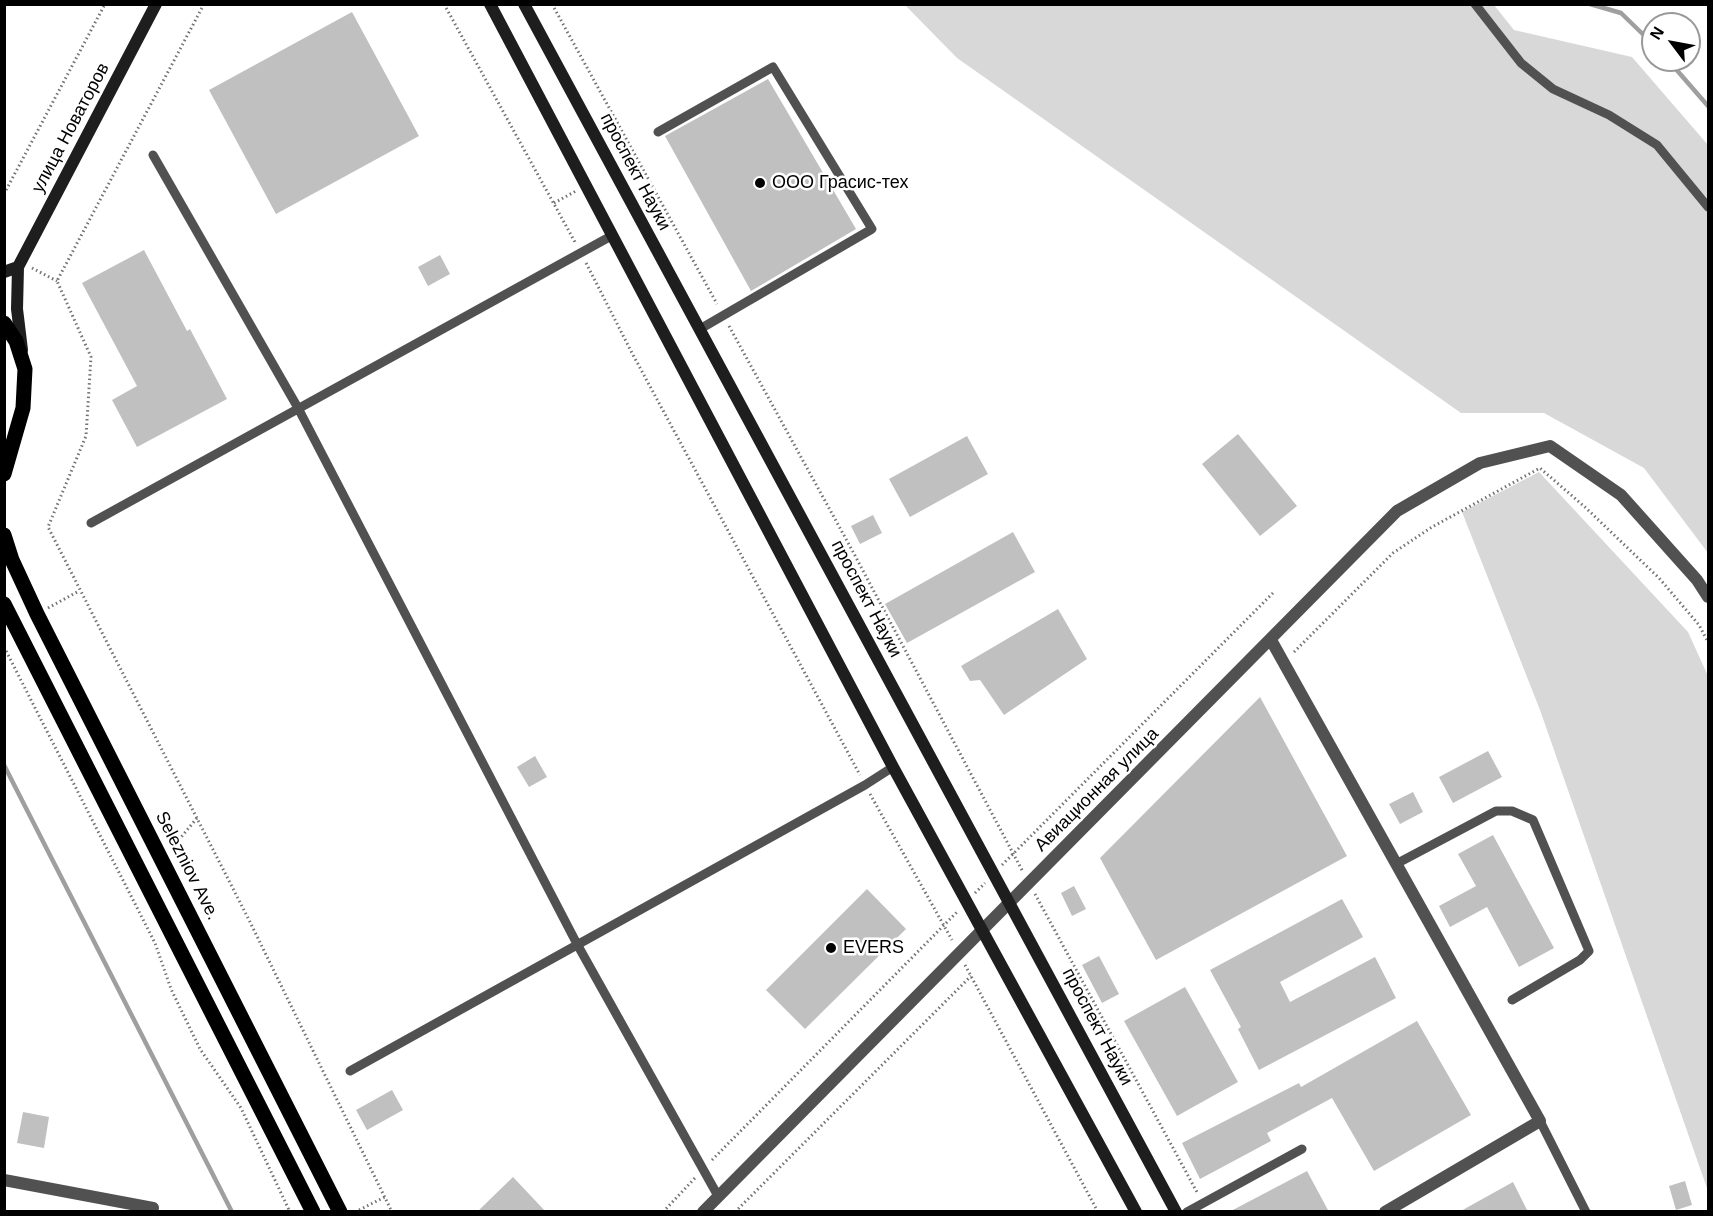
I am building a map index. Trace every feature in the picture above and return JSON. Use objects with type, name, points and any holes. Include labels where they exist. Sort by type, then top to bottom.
[{"type":"main road","points":[[4,323],[16,341],[25,369],[23,408],[4,474]]},
{"type":"main road","points":[[4,446],[11,439],[23,408]]},
{"type":"main road","name":"Selezniov Ave.","points":[[4,535],[12,560],[37,614],[340,1212]]},
{"type":"main road","points":[[4,604],[313,1212]]},
{"type":"street","name":"улица Новаторов","points":[[18,267],[156,4]]},
{"type":"street","points":[[490,4],[893,767],[1136,1212]]},
{"type":"street","name":"проспект Науки","points":[[524,4],[1176,1212]]},
{"type":"street","points":[[4,272],[18,267],[17,309],[25,369]]},
{"type":"street","name":"Авиационная улица","points":[[703,1212],[1397,511],[1480,463],[1550,447],[1621,495],[1697,580],[1708,597]]},
{"type":"street","points":[[1271,640],[1540,1121],[1385,1212]]},
{"type":"street","points":[[4,1180],[153,1208]]},
{"type":"lane","points":[[1475,4],[1521,63],[1553,89],[1609,115],[1657,145],[1708,207]]},
{"type":"lane","points":[[658,132],[773,67],[872,229],[700,329]]},
{"type":"lane","points":[[153,155],[298,408],[577,944],[718,1196]]},
{"type":"lane","points":[[91,523],[580,252],[613,236]]},
{"type":"lane","points":[[350,1071],[865,785],[893,767]]},
{"type":"lane","points":[[1396,864],[1496,811],[1512,811],[1533,820],[1589,951],[1580,960],[1512,1000]]},
{"type":"lane","points":[[1540,1121],[1586,1212]]},
{"type":"lane","points":[[1187,1212],[1302,1149]]},
{"type":"path","points":[[4,194],[105,4]]},
{"type":"path","points":[[204,4],[57,281],[91,357],[86,436],[48,527],[249,920],[392,1212]]},
{"type":"path","points":[[444,4],[1098,1212]]},
{"type":"path","points":[[552,4],[852,550],[1203,1203]]},
{"type":"path","points":[[1283,662],[1393,553],[1432,527],[1540,468],[1586,508],[1659,578],[1699,625],[1708,642]]},
{"type":"path","points":[[4,647],[155,943],[171,989],[200,1049],[241,1108],[290,1212]]},
{"type":"path","points":[[735,1212],[971,976]]},
{"type":"path","points":[[355,1212],[385,1197]]},
{"type":"shaded area","points":[[905,5],[1494,5],[1514,30],[1632,57],[1641,67],[1641,72],[1645,72],[1708,145],[1708,553],[1644,468],[1544,413],[1461,413],[957,58]]},
{"type":"shaded area","points":[[1539,472],[1688,632],[1708,676],[1708,1191],[1540,710],[1462,512]]},
{"type":"building","points":[[352,12],[419,136],[276,214],[209,90]]},
{"type":"building","name":"ООО Грасис-тех","points":[[768,79],[856,229],[751,291],[665,136]]},
{"type":"building","points":[[144,250],[187,331],[190,329],[227,399],[137,447],[112,400],[137,386],[82,283]]},
{"type":"building","points":[[440,255],[450,274],[428,286],[418,267]]},
{"type":"building","points":[[1238,434],[1297,506],[1260,536],[1202,464]]},
{"type":"building","points":[[967,436],[988,474],[910,517],[889,479]]},
{"type":"building","points":[[873,515],[882,533],[860,544],[851,526]]},
{"type":"building","points":[[1013,532],[1035,572],[907,643],[885,604]]},
{"type":"building","points":[[1058,609],[1087,659],[1004,715],[980,680],[970,681],[961,666]]},
{"type":"building","points":[[1260,697],[1347,856],[1156,960],[1100,858]]},
{"type":"building","points":[[1488,751],[1502,777],[1453,803],[1439,777]]},
{"type":"building","points":[[535,756],[547,777],[529,787],[517,767]]},
{"type":"building","points":[[1413,792],[1423,812],[1400,824],[1389,804]]},
{"type":"building","points":[[1493,835],[1554,948],[1519,967],[1487,907],[1450,927],[1439,906],[1476,886],[1458,854]]},
{"type":"building","points":[[1074,886],[1086,909],[1072,916],[1061,893]]},
{"type":"building","points":[[867,889],[906,929],[805,1029],[766,990]]},
{"type":"building","points":[[1342,899],[1363,937],[1280,982],[1290,1002],[1375,957],[1396,998],[1259,1070],[1238,1029],[1241,1027],[1210,970]]},
{"type":"building","points":[[1099,956],[1119,994],[1102,1003],[1082,965]]},
{"type":"building","points":[[1185,987],[1238,1082],[1177,1116],[1124,1021]]},
{"type":"building","points":[[1417,1021],[1471,1115],[1374,1171],[1332,1098],[1267,1133],[1271,1141],[1200,1179],[1182,1143],[1299,1083],[1301,1087]]},
{"type":"building","points":[[392,1090],[403,1110],[367,1130],[356,1110]]},
{"type":"building","points":[[23,1112],[49,1117],[44,1148],[17,1143]]},
{"type":"building","points":[[1307,1171],[1329,1212],[1229,1212]]},
{"type":"building","points":[[513,1177],[546,1212],[477,1212]]},
{"type":"building","points":[[1685,1181],[1692,1205],[1676,1210],[1669,1186]]},
{"type":"building","points":[[1513,1182],[1528,1212],[1459,1212]]},
{"type":"waterway","points":[[1590,4],[1621,13],[1641,32]]},
{"type":"waterway","points":[[1678,72],[1708,106]]},
{"type":"waterway","points":[[4,765],[232,1212]]},
{"type":"place","name":"ООО Грасис-тех","points":[[760,183]]},
{"type":"place","name":"EVERS","points":[[831,948]]}]
